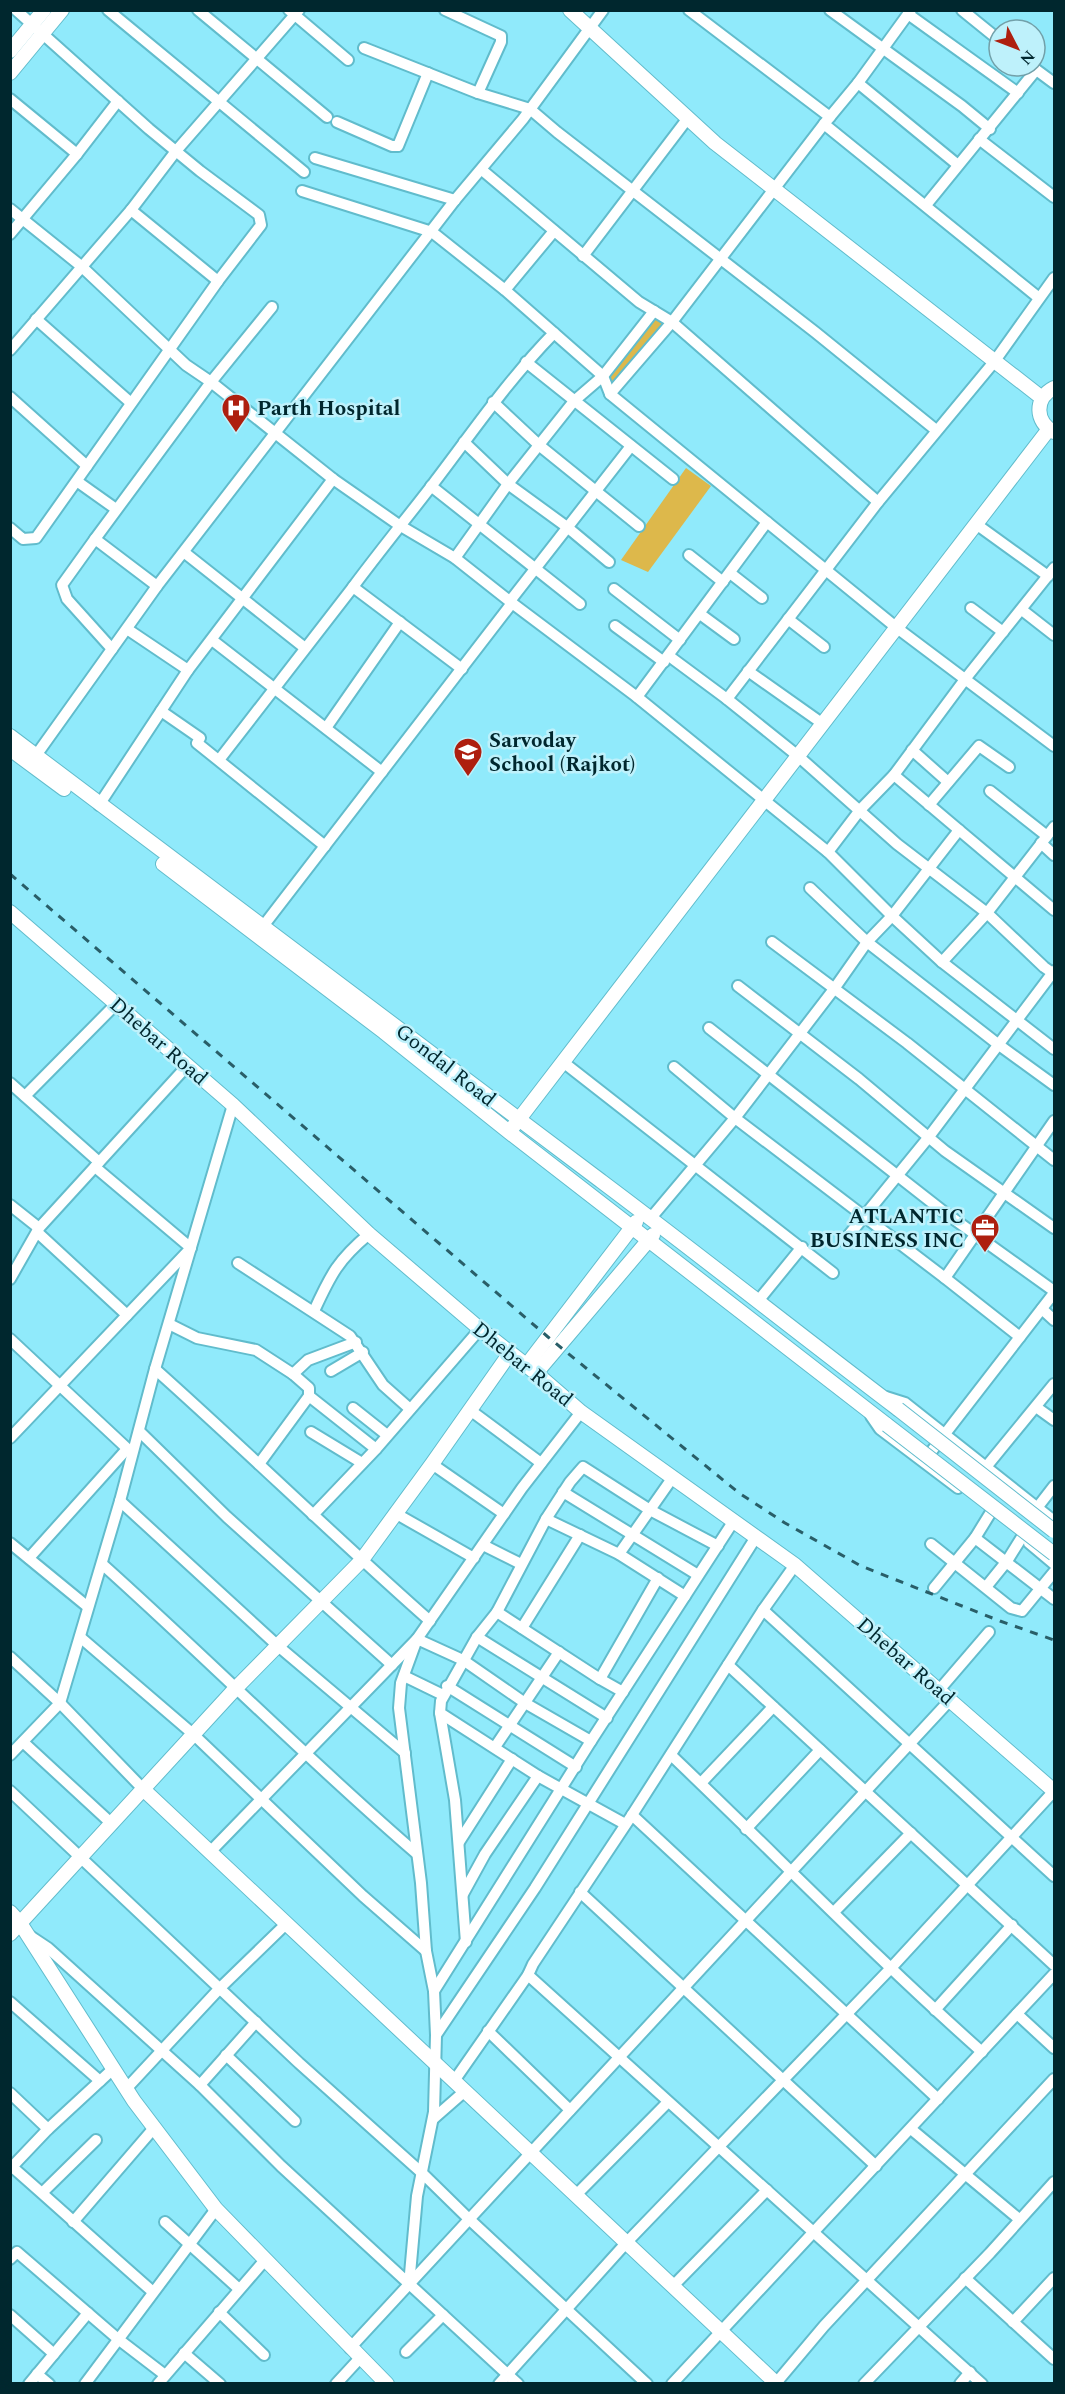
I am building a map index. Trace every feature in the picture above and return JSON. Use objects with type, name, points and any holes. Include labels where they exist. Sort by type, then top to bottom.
[{"type":"street","points":[[10,528],[23,538],[31,540],[36,538],[78,482],[218,281],[260,228],[261,221],[259,215],[176,151],[16,10]]},
{"type":"street","points":[[10,51],[44,10]]},
{"type":"street","points":[[10,73],[62,10]]},
{"type":"street","points":[[108,10],[304,172]]},
{"type":"street","points":[[198,10],[256,60],[332,120],[392,146],[398,146],[428,73]]},
{"type":"street","points":[[570,10],[688,118],[775,190],[1042,398]]},
{"type":"street","points":[[33,760],[157,586],[185,553],[456,200],[482,171],[603,10]]},
{"type":"street","points":[[689,10],[827,120],[1039,298]]},
{"type":"street","points":[[830,10],[990,129]]},
{"type":"street","points":[[962,10],[987,30]]},
{"type":"street","points":[[450,11],[501,36],[501,42],[478,93]]},
{"type":"street","points":[[10,350],[131,210],[176,151],[256,60],[294,12],[348,60]]},
{"type":"street","points":[[610,394],[672,322],[858,83],[910,12],[1018,93]]},
{"type":"street","points":[[364,48],[478,93],[530,109],[815,332],[936,430]]},
{"type":"street","points":[[926,205],[979,138],[990,129],[1027,78]]},
{"type":"street","points":[[858,83],[958,165]]},
{"type":"street","points":[[10,99],[77,154]]},
{"type":"street","points":[[10,234],[118,101]]},
{"type":"street","points":[[583,255],[688,118]]},
{"type":"street","points":[[979,138],[1054,197]]},
{"type":"street","points":[[315,158],[456,200]]},
{"type":"street","points":[[482,171],[639,302],[672,322],[878,502]]},
{"type":"street","points":[[302,191],[432,232],[505,290],[603,376],[610,394],[897,628],[1054,746]]},
{"type":"street","points":[[10,209],[81,266],[186,365],[211,382],[333,479],[399,525],[455,558],[637,697],[828,852],[942,962],[1054,1049]]},
{"type":"street","points":[[131,210],[218,281]]},
{"type":"street","points":[[505,290],[554,231]]},
{"type":"street","points":[[727,699],[878,502],[994,362],[1054,278]]},
{"type":"street","points":[[112,649],[67,599],[62,585],[211,382],[272,306]]},
{"type":"street","points":[[455,558],[508,484],[574,401],[603,376],[654,311]]},
{"type":"street","points":[[36,319],[131,403]]},
{"type":"street","points":[[219,760],[431,486],[493,402],[554,333]]},
{"type":"street","points":[[526,362],[673,478]]},
{"type":"street","points":[[509,1132],[976,524],[1052,431],[1040,417],[1038,407],[1042,398],[1054,388]]},
{"type":"street","points":[[10,397],[87,466]]},
{"type":"street","points":[[493,402],[540,446],[639,526]]},
{"type":"street","points":[[464,442],[508,484],[567,527],[609,562]]},
{"type":"street","points":[[264,926],[462,669],[595,489],[631,446]]},
{"type":"street","points":[[99,805],[188,670],[333,479]]},
{"type":"street","points":[[78,482],[116,509]]},
{"type":"street","points":[[431,486],[580,603]]},
{"type":"street","points":[[637,697],[767,522]]},
{"type":"street","points":[[828,852],[860,810],[894,775],[966,678],[1051,572],[976,524]]},
{"type":"street","points":[[95,539],[157,586]]},
{"type":"street","points":[[185,553],[305,648]]},
{"type":"street","points":[[689,555],[762,597]]},
{"type":"street","points":[[353,586],[462,669]]},
{"type":"street","points":[[614,589],[680,640]]},
{"type":"street","points":[[972,608],[1003,632]]},
{"type":"street","points":[[1022,610],[1054,635]]},
{"type":"street","points":[[700,614],[734,639]]},
{"type":"street","points":[[788,619],[824,647]]},
{"type":"street","points":[[326,728],[400,622]]},
{"type":"street","points":[[615,626],[727,699],[798,756],[897,844],[987,913],[1044,967],[1054,973],[928,1138],[844,1241]]},
{"type":"street","points":[[127,629],[188,670]]},
{"type":"street","points":[[212,640],[382,772]]},
{"type":"street","points":[[748,671],[823,724]]},
{"type":"street","points":[[161,711],[200,738],[197,743],[326,846]]},
{"type":"street","name":"Gondal Road","points":[[10,736],[33,760],[1054,1554]]},
{"type":"street","points":[[929,805],[979,746],[1009,768]]},
{"type":"street","name":"Gondal Road","points":[[10,749],[33,760],[99,805],[264,926],[758,1301],[1054,1532]]},
{"type":"street","points":[[912,750],[948,782]]},
{"type":"street","points":[[894,775],[1054,910]]},
{"type":"street","points":[[990,790],[1044,840],[1054,855]]},
{"type":"street","points":[[942,962],[987,913],[1054,827]]},
{"type":"street","points":[[531,1369],[632,1227],[651,1219],[735,1118],[834,989],[867,942],[892,916],[959,830]]},
{"type":"street","points":[[810,888],[867,942],[1054,1085]]},
{"type":"street","name":"Dhebar Road","points":[[10,912],[188,1066],[369,1234],[480,1329],[581,1412],[795,1565],[1054,1791]]},
{"type":"street","points":[[772,942],[1054,1160]]},
{"type":"street","points":[[738,986],[800,1032],[928,1138],[1054,1228]]},
{"type":"street","points":[[25,1096],[116,1004]]},
{"type":"street","points":[[709,1028],[974,1234],[1054,1292],[923,1462]]},
{"type":"street","points":[[563,1062],[833,1273]]},
{"type":"street","points":[[10,1279],[38,1230],[188,1066]]},
{"type":"street","points":[[674,1067],[735,1118],[1020,1337]]},
{"type":"street","points":[[10,1083],[97,1165],[191,1248]]},
{"type":"street","points":[[10,1755],[60,1703],[120,1501],[130,1451],[139,1431],[232,1106]]},
{"type":"street","points":[[945,1278],[1054,1121]]},
{"type":"street","points":[[10,1206],[127,1315]]},
{"type":"street","points":[[531,1369],[649,1241],[651,1219]]},
{"type":"street","points":[[314,1311],[328,1279],[342,1258],[369,1234]]},
{"type":"street","points":[[758,1301],[802,1247]]},
{"type":"street","points":[[10,1438],[191,1248]]},
{"type":"street","points":[[238,1263],[314,1311],[356,1342],[383,1385],[410,1409]]},
{"type":"street","points":[[1041,1309],[1054,1320]]},
{"type":"street","points":[[169,1324],[197,1338],[256,1350],[293,1374],[309,1388],[309,1396],[259,1464]]},
{"type":"street","points":[[314,1515],[376,1449],[480,1329]]},
{"type":"street","points":[[10,1339],[130,1451]]},
{"type":"street","points":[[293,1374],[308,1360],[356,1342]]},
{"type":"street","points":[[331,1371],[363,1352]]},
{"type":"street","points":[[17,1926],[235,1689],[361,1561],[510,1353]]},
{"type":"street","points":[[155,1369],[361,1561],[430,1621]]},
{"type":"street","points":[[986,1467],[1054,1384]]},
{"type":"street","points":[[880,1395],[905,1403],[1054,1521]]},
{"type":"street","points":[[309,1396],[376,1449]]},
{"type":"street","points":[[1036,1407],[1054,1420]]},
{"type":"street","points":[[353,1408],[387,1435]]},
{"type":"street","points":[[470,1410],[541,1463]]},
{"type":"street","points":[[868,1410],[880,1429],[991,1512],[1054,1564]]},
{"type":"street","points":[[210,1852],[417,1639],[504,1514],[581,1412]]},
{"type":"street","points":[[139,1431],[227,1517],[392,1665]]},
{"type":"street","points":[[311,1432],[362,1463]]},
{"type":"street","points":[[28,1558],[130,1451]]},
{"type":"street","points":[[432,1464],[504,1514]]},
{"type":"street","points":[[466,1942],[455,1800],[440,1713],[445,1691],[477,1636],[497,1612],[521,1564],[563,1492],[583,1467],[650,1510],[718,1545]]},
{"type":"street","points":[[619,1554],[673,1477]]},
{"type":"street","points":[[1037,1508],[1054,1486]]},
{"type":"street","points":[[563,1492],[698,1575]]},
{"type":"street","points":[[120,1501],[278,1646],[405,1753]]},
{"type":"street","points":[[934,1588],[975,1538],[991,1512]]},
{"type":"street","points":[[395,1514],[474,1558]]},
{"type":"street","points":[[546,1520],[619,1554],[685,1596]]},
{"type":"street","points":[[434,1991],[591,1741],[733,1522]]},
{"type":"street","points":[[522,1628],[580,1535]]},
{"type":"street","points":[[436,2035],[523,1907],[756,1537]]},
{"type":"street","points":[[986,1587],[1007,1561],[1022,1537]]},
{"type":"street","points":[[975,1538],[1054,1599]]},
{"type":"street","points":[[10,1543],[88,1607]]},
{"type":"street","points":[[931,1544],[1011,1608],[1022,1611],[1054,1572]]},
{"type":"street","points":[[483,1545],[521,1564]]},
{"type":"street","points":[[102,1564],[161,1616],[235,1689],[416,1853]]},
{"type":"street","points":[[454,2080],[528,1975],[533,1964],[795,1565]]},
{"type":"street","points":[[600,1679],[658,1578]]},
{"type":"street","points":[[764,1610],[1054,1876]]},
{"type":"street","points":[[497,1612],[623,1692]]},
{"type":"street","points":[[336,2384],[355,2353],[409,2285],[910,1743],[989,1632]]},
{"type":"street","points":[[477,1636],[607,1718]]},
{"type":"street","points":[[81,1637],[193,1734],[363,1896],[426,1951]]},
{"type":"street","points":[[417,1639],[463,1659],[525,1703],[591,1741]]},
{"type":"street","points":[[409,2285],[417,2196],[433,2119],[436,2035],[434,1991],[426,1951],[399,1696],[417,1639]]},
{"type":"street","points":[[495,1747],[559,1652]]},
{"type":"street","points":[[10,1657],[60,1703],[144,1790],[777,2383],[824,2326],[1054,2079]]},
{"type":"street","points":[[728,1665],[1054,1965]]},
{"type":"street","points":[[404,1676],[445,1691],[510,1726],[576,1767]]},
{"type":"street","points":[[701,1783],[774,1707]]},
{"type":"street","points":[[440,1713],[561,1790],[587,1804],[628,1820],[746,1920],[938,2099]]},
{"type":"street","points":[[23,1742],[112,1824]]},
{"type":"street","points":[[746,1829],[820,1750]]},
{"type":"street","points":[[671,1755],[790,1873],[982,2052]]},
{"type":"street","points":[[459,1843],[512,1759]]},
{"type":"street","points":[[463,1894],[484,1854],[538,1776]]},
{"type":"street","points":[[10,1791],[299,2063],[423,2173],[565,2310],[647,2384]]},
{"type":"street","points":[[499,2384],[627,2242],[891,1968],[1054,1791]]},
{"type":"street","points":[[834,1912],[911,1833]]},
{"type":"street","points":[[580,1892],[876,2166]]},
{"type":"street","points":[[126,2089],[220,1988],[286,1924]]},
{"type":"street","points":[[935,2010],[1012,1925]]},
{"type":"street","points":[[17,1926],[48,1948],[200,2085],[281,2166],[518,2384]]},
{"type":"street","points":[[17,1926],[126,2089],[216,2209],[387,2384]]},
{"type":"street","points":[[672,2384],[1054,1974]]},
{"type":"street","points":[[528,1975],[982,2384]]},
{"type":"street","points":[[10,2002],[100,2081]]},
{"type":"street","points":[[1017,2014],[1054,2048]]},
{"type":"street","points":[[200,2085],[256,2022]]},
{"type":"street","points":[[488,2031],[570,2110]]},
{"type":"street","points":[[226,2055],[295,2121]]},
{"type":"street","points":[[113,2069],[11,2167],[43,2192],[73,2222],[153,2292]]},
{"type":"street","points":[[433,2119],[465,2091]]},
{"type":"street","points":[[10,2093],[48,2129]]},
{"type":"street","points":[[576,2195],[668,2102]]},
{"type":"street","points":[[73,2222],[154,2128]]},
{"type":"street","points":[[911,2129],[1019,2219]]},
{"type":"street","points":[[43,2192],[96,2140]]},
{"type":"street","points":[[864,2384],[1054,2182]]},
{"type":"street","points":[[673,2286],[767,2190]]},
{"type":"street","points":[[85,2384],[216,2209]]},
{"type":"street","points":[[165,2223],[239,2289]]},
{"type":"street","points":[[13,2252],[88,2313],[161,2379],[265,2260]]},
{"type":"street","points":[[964,2277],[1054,2359]]},
{"type":"street","points":[[1013,2322],[1054,2278]]},
{"type":"street","points":[[29,2384],[88,2313]]},
{"type":"street","points":[[219,2313],[264,2355]]},
{"type":"street","points":[[10,2314],[54,2354]]},
{"type":"street","points":[[406,2352],[443,2315]]},
{"type":"street","points":[[184,2353],[220,2384]]},
{"type":"street","points":[[960,2384],[970,2372]]},
{"type":"street","points":[[37,2374],[49,2384]]},
{"type":"shaded area","points":[[654,311],[668,327],[614,390],[603,376]]},
{"type":"shaded area","points":[[686,468],[711,486],[648,572],[621,560]]},
{"type":"railway","points":[[10,874],[548,1337],[739,1493],[785,1523],[861,1566],[1054,1640]]},
{"type":"place","name":"Parth Hospital","points":[[236,434]]},
{"type":"place","name":"Sarvoday School (Rajkot)","points":[[468,778]]},
{"type":"place","name":"ATLANTIC BUSINESS INC","points":[[985,1254]]}]
